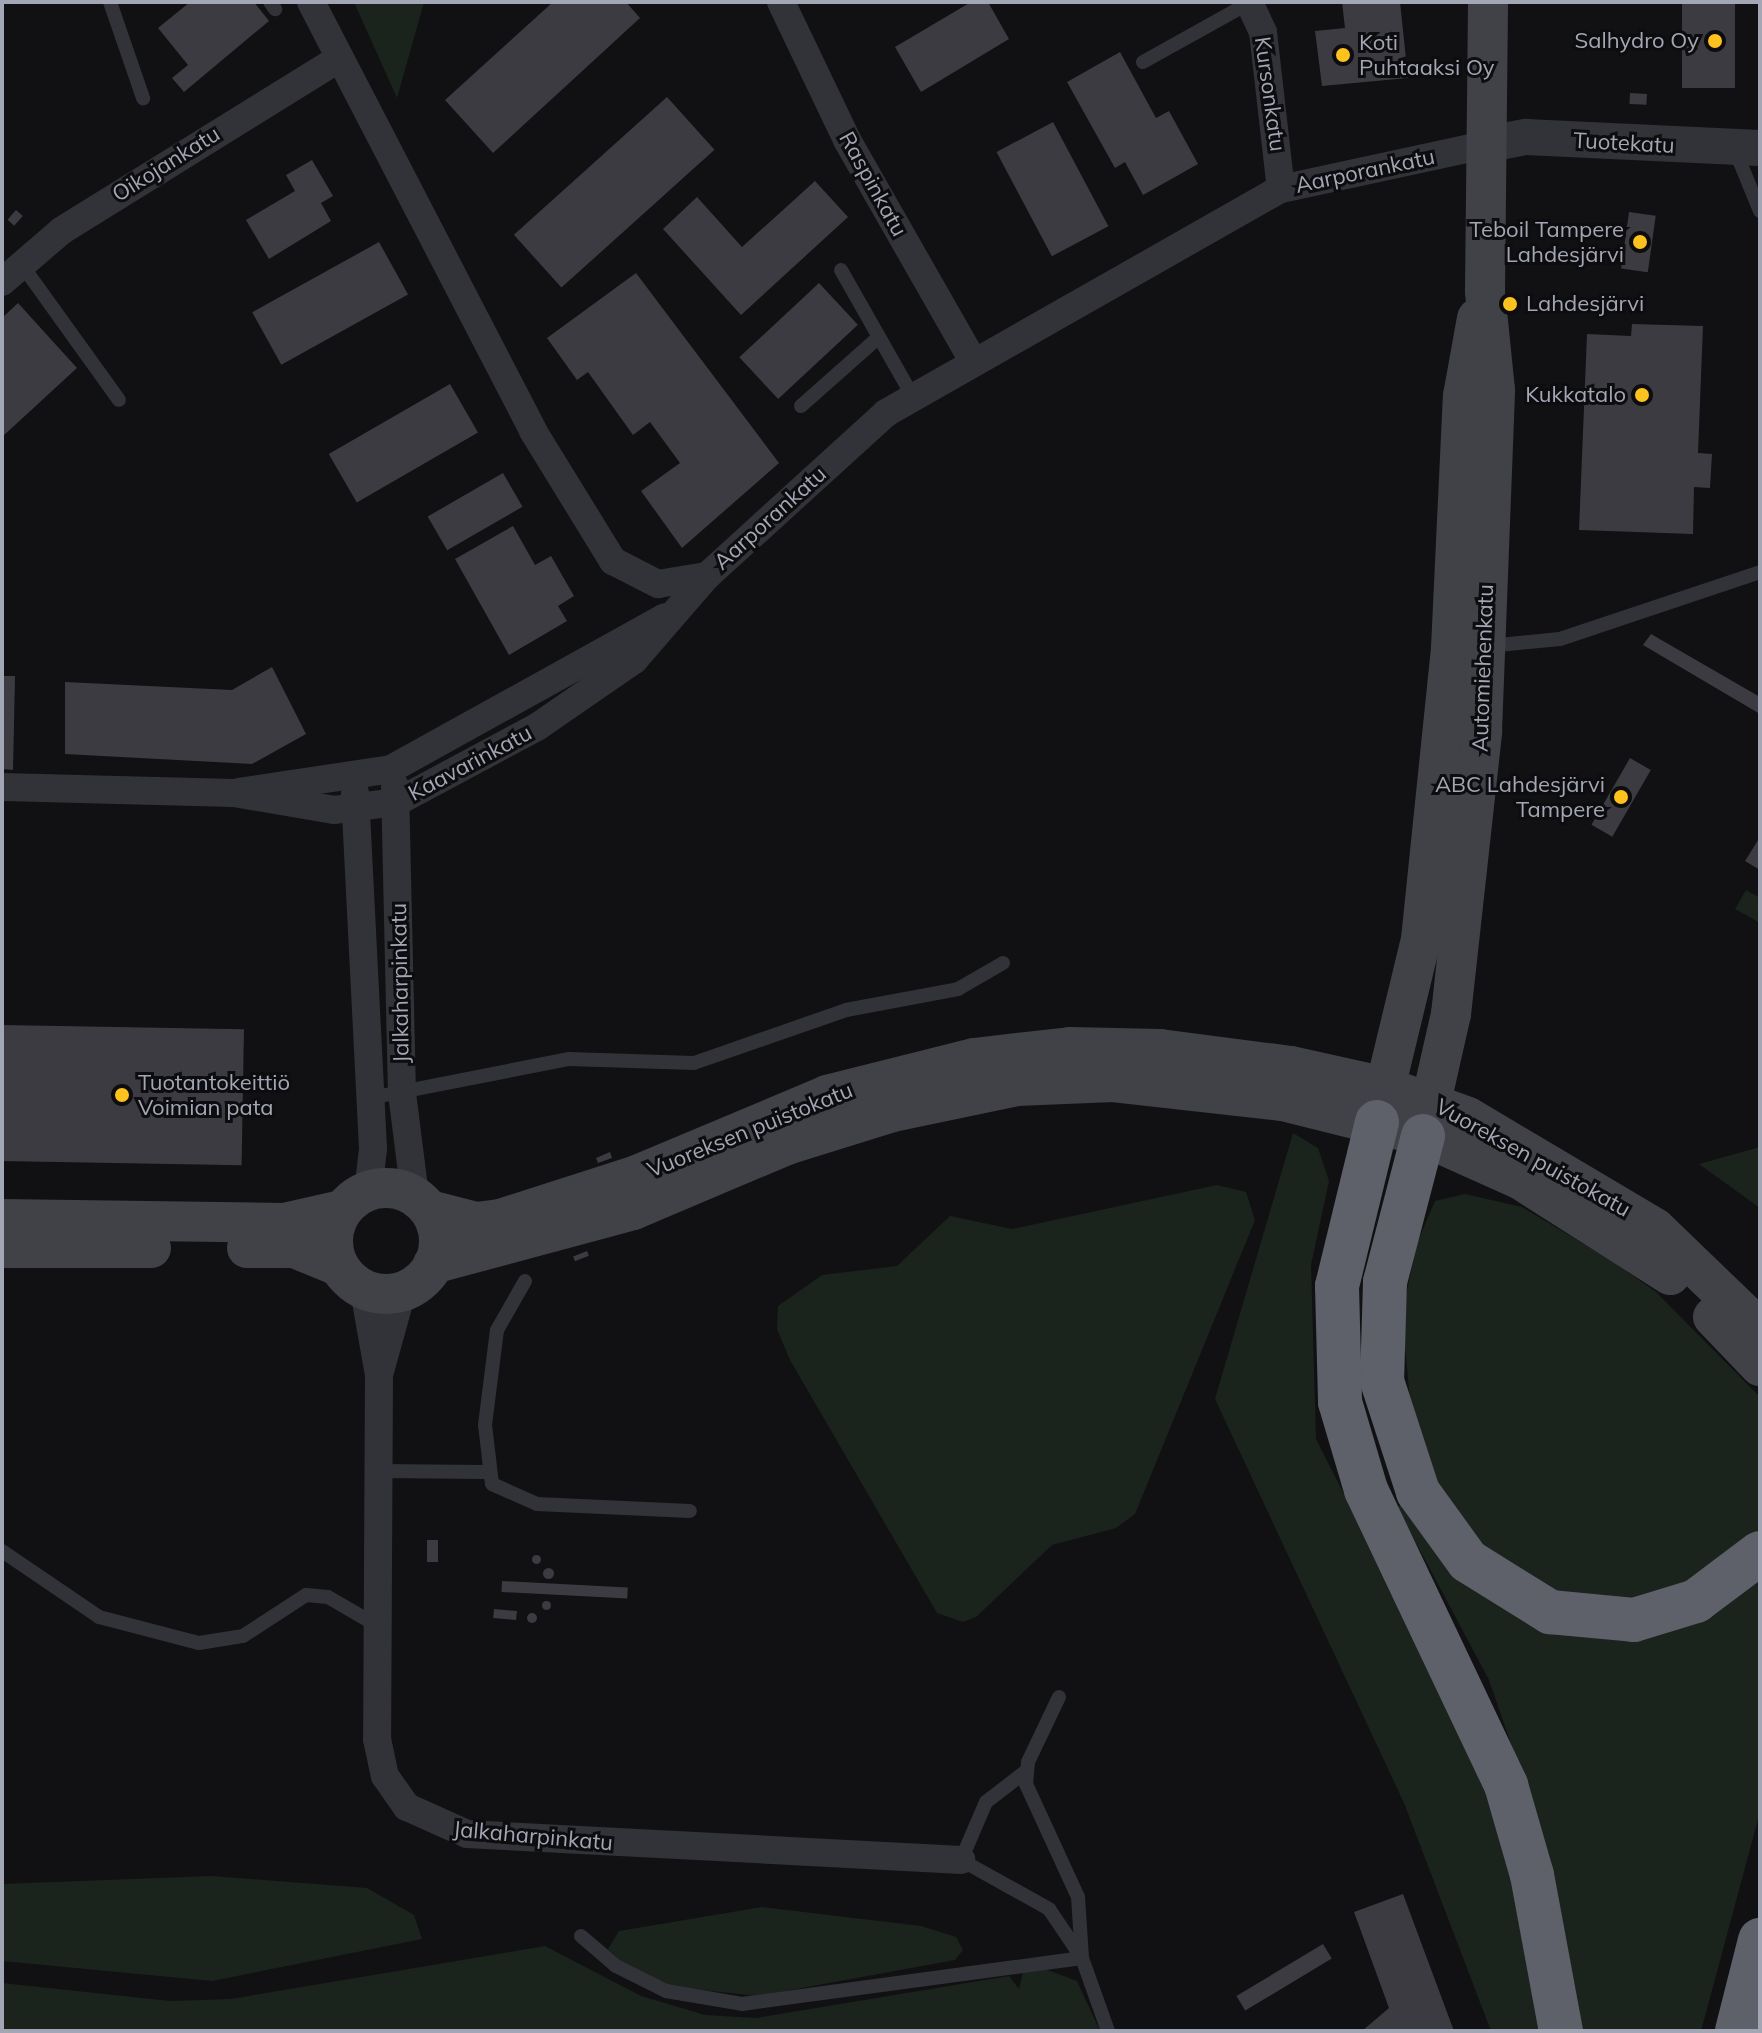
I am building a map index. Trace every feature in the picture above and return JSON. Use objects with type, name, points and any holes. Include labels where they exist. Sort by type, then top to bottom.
[{"type":"highway","points":[[1382,1104],[1337,1286],[1340,1402],[1366,1490],[1506,1785],[1532,1875],[1561,2031]]},
{"type":"highway","points":[[1428,1119],[1385,1282],[1379,1351],[1403,1460],[1433,1517],[1468,1561],[1550,1612],[1634,1620],[1696,1601],[1760,1553]]},
{"type":"highway","points":[[1737,2031],[1760,1940]]},
{"type":"main road","name":"Automiehenkatu","points":[[1428,1119],[1473,842],[1463,396],[1485,291],[1489,144],[1488,2]]},
{"type":"main road","name":"Automiehenkatu","points":[[1382,1104],[1421,939],[1469,647]]},
{"type":"main road","name":"Vuoreksen puistokatu","points":[[424,1203],[476,1222],[500,1219],[637,1175],[827,1095],[1015,1052],[1114,1046],[1221,1054],[1428,1119],[1644,1221],[1760,1329]]},
{"type":"main road","name":"Vuoreksen puistokatu","points":[[433,1264],[633,1210],[841,1126],[1017,1086],[1182,1087],[1382,1104]]},
{"type":"main road","name":"Vuoreksen puistokatu","points":[[1428,1119],[1643,1254],[1760,1366]]},
{"type":"main road","points":[[2,1219],[284,1223],[398,1189],[424,1203],[439,1247],[433,1264],[367,1282],[283,1248],[2,1248]]},
{"type":"main road","points":[[354,1201],[332,1247],[367,1282]]},
{"type":"street","name":"Aarporankatu","points":[[311,2],[533,431],[606,551],[646,581],[682,585],[707,576],[913,397],[1281,189],[1489,144]]},
{"type":"street","name":"Raspinkatu","points":[[781,2],[847,140],[973,361]]},
{"type":"street","name":"Kursonkatu","points":[[1249,2],[1263,32],[1281,189]]},
{"type":"street","name":"Oikojankatu","points":[[12,274],[94,210],[340,58]]},
{"type":"street","name":"Tuotekatu","points":[[1489,144],[1526,137],[1748,149]]},
{"type":"street","name":"Kaavarinkatu","points":[[2,787],[234,793],[356,809],[397,802],[549,719],[634,660],[665,617],[707,576]]},
{"type":"street","name":"Kaavarinkatu","points":[[234,793],[391,769],[665,617]]},
{"type":"street","name":"Jalkaharpinkatu","points":[[391,769],[397,802],[402,1093],[424,1203]]},
{"type":"street","name":"Jalkaharpinkatu","points":[[354,776],[370,1098],[354,1201]]},
{"type":"street","name":"Jalkaharpinkatu","points":[[367,1282],[379,1375],[378,1626],[382,1766],[407,1807],[442,1828],[961,1860]]},
{"type":"street","name":"Jalkaharpinkatu","points":[[367,1282],[379,1375]]},
{"type":"lane","points":[[110,2],[143,98]]},
{"type":"lane","points":[[1143,62],[1249,2]]},
{"type":"lane","points":[[1748,149],[1760,211]]},
{"type":"lane","points":[[841,270],[913,397]]},
{"type":"lane","points":[[12,274],[119,400]]},
{"type":"lane","points":[[801,406],[879,337]]},
{"type":"lane","points":[[1469,647],[1560,639],[1760,572]]},
{"type":"lane","points":[[370,1098],[569,1059],[694,1063],[846,1010],[958,989],[1003,963]]},
{"type":"lane","points":[[525,1281],[497,1330],[485,1472],[501,1492],[537,1504],[690,1511]]},
{"type":"lane","points":[[378,1471],[485,1472]]},
{"type":"lane","points":[[2,1551],[99,1617],[199,1643],[243,1636],[306,1595],[328,1597],[378,1626]]},
{"type":"lane","points":[[1059,1697],[1025,1772],[986,1802],[961,1860],[1040,1899],[1082,1958],[1108,2031]]},
{"type":"lane","points":[[1025,1772],[1038,1821],[1081,1904],[1082,1958]]},
{"type":"lane","points":[[581,1936],[616,1966],[666,1991],[742,2004],[1082,1958]]},
{"type":"shaded area","points":[[354,2],[424,2],[397,98]]},
{"type":"shaded area","points":[[1746,890],[1760,898],[1760,923],[1735,909]]},
{"type":"shaded area","points":[[1293,1133],[1318,1148],[1329,1181],[1311,1265],[1316,1439],[1469,1740],[1509,1869],[1542,2031],[1491,2031],[1404,1803],[1215,1399]]},
{"type":"shaded area","points":[[1760,1147],[1760,1208],[1699,1164]]},
{"type":"shaded area","points":[[1217,1185],[1246,1192],[1255,1220],[1135,1514],[1116,1528],[1052,1545],[976,1617],[963,1622],[937,1613],[790,1360],[777,1329],[778,1306],[822,1275],[897,1266],[950,1216],[1012,1229]]},
{"type":"shaded area","points":[[1465,1194],[1522,1207],[1612,1261],[1656,1292],[1760,1397],[1760,1535],[1686,1591],[1638,1603],[1571,1600],[1475,1546],[1441,1500],[1412,1420],[1402,1315],[1417,1243],[1435,1201]]},
{"type":"shaded area","points":[[1407,1502],[1552,1633],[1760,1574],[1760,1812],[1701,2031],[1581,2031],[1549,1854],[1489,1680],[1397,1507]]},
{"type":"shaded area","points":[[211,1876],[367,1888],[414,1915],[422,1939],[212,1981],[2,1961],[2,1884]]},
{"type":"shaded area","points":[[762,1907],[921,1926],[956,1937],[963,1950],[955,1960],[758,1996],[674,1987],[626,1966],[608,1949],[619,1931]]},
{"type":"shaded area","points":[[545,1946],[641,1996],[705,2015],[756,2018],[1009,1976],[1019,1989],[1023,1972],[1045,1969],[1077,1981],[1100,2031],[2,2031],[2,1983],[170,2001],[231,1999]]},
{"type":"building","points":[[190,2],[254,2],[269,21],[184,92],[172,78],[188,65],[158,28]]},
{"type":"building","points":[[553,2],[626,2],[640,18],[493,153],[445,100]]},
{"type":"building","points":[[971,2],[988,2],[1009,39],[921,92],[895,47]]},
{"type":"building","points":[[1342,2],[1400,2],[1408,78],[1322,86],[1315,31],[1345,28]]},
{"type":"building","name":"Salhydro Oy","points":[[1682,2],[1735,2],[1735,88],[1682,88]]},
{"type":"building","points":[[1120,52],[1156,118],[1169,111],[1198,164],[1143,195],[1125,162],[1115,168],[1067,82]]},
{"type":"building","points":[[1630,93],[1647,94],[1646,105],[1629,104]]},
{"type":"building","points":[[667,97],[715,150],[561,288],[514,235]]},
{"type":"building","points":[[1053,122],[1108,226],[1052,256],[996,152]]},
{"type":"building","points":[[312,160],[333,196],[321,203],[331,221],[269,259],[246,220],[295,191],[286,175]]},
{"type":"building","points":[[815,181],[848,217],[741,315],[663,229],[697,197],[742,247]]},
{"type":"building","points":[[16,210],[23,216],[14,226],[7,220]]},
{"type":"building","points":[[1629,212],[1656,216],[1648,272],[1621,268]]},
{"type":"building","points":[[379,242],[408,294],[281,365],[252,312]]},
{"type":"building","points":[[636,273],[779,463],[682,548],[641,491],[680,463],[650,422],[633,435],[588,372],[577,380],[547,338]]},
{"type":"building","points":[[819,283],[858,325],[778,399],[739,357]]},
{"type":"building","points":[[18,303],[77,368],[2,437],[2,318]]},
{"type":"building","name":"Kukkatalo","points":[[1632,324],[1703,326],[1698,453],[1712,454],[1710,488],[1694,487],[1693,534],[1579,530],[1587,334],[1631,336]]},
{"type":"building","points":[[450,384],[478,432],[357,502],[329,454]]},
{"type":"building","points":[[503,473],[522,507],[447,550],[428,516]]},
{"type":"building","points":[[513,526],[535,565],[551,556],[574,596],[558,606],[567,621],[509,655],[455,559]]},
{"type":"building","points":[[1651,634],[1760,697],[1760,714],[1643,645]]},
{"type":"building","points":[[272,667],[306,734],[252,764],[65,754],[65,682],[232,690]]},
{"type":"building","points":[[2,676],[15,676],[13,770],[2,769]]},
{"type":"building","name":"ABC Lahdesjärvi Tampere","points":[[1630,758],[1651,770],[1612,837],[1592,825]]},
{"type":"building","points":[[1760,837],[1760,870],[1745,861]]},
{"type":"building","name":"Tuotantokeittiö Voimian pata","points":[[2,1025],[244,1029],[242,1165],[2,1161]]},
{"type":"building","points":[[610,1152],[612,1158],[598,1163],[596,1158]]},
{"type":"building","points":[[587,1251],[589,1256],[575,1261],[573,1257]]},
{"type":"building","points":[[427,1540],[438,1540],[438,1562],[427,1562]]},
{"type":"building","points":[[536,1554],[541,1559],[536,1564],[531,1559]]},
{"type":"building","points":[[548,1567],[554,1573],[548,1579],[542,1573]]},
{"type":"building","points":[[502,1581],[628,1588],[627,1599],[501,1592]]},
{"type":"building","points":[[546,1600],[551,1605],[546,1610],[541,1605]]},
{"type":"building","points":[[494,1609],[517,1611],[516,1620],[493,1618]]},
{"type":"building","points":[[532,1613],[537,1618],[532,1623],[527,1618]]},
{"type":"building","points":[[1403,1894],[1454,2031],[1362,2031],[1389,2008],[1354,1912]]},
{"type":"building","points":[[1323,1944],[1332,1959],[1245,2011],[1236,1996]]},
{"type":"place","name":"Salhydro Oy","points":[[1715,41]]},
{"type":"place","name":"Koti Puhtaaksi Oy","points":[[1343,55]]},
{"type":"place","name":"Teboil Tampere Lahdesjärvi","points":[[1640,242]]},
{"type":"place","name":"Lahdesjärvi","points":[[1510,304]]},
{"type":"place","name":"Kukkatalo","points":[[1642,395]]},
{"type":"place","name":"ABC Lahdesjärvi Tampere","points":[[1621,797]]},
{"type":"place","name":"Tuotantokeittiö Voimian pata","points":[[122,1095]]}]
